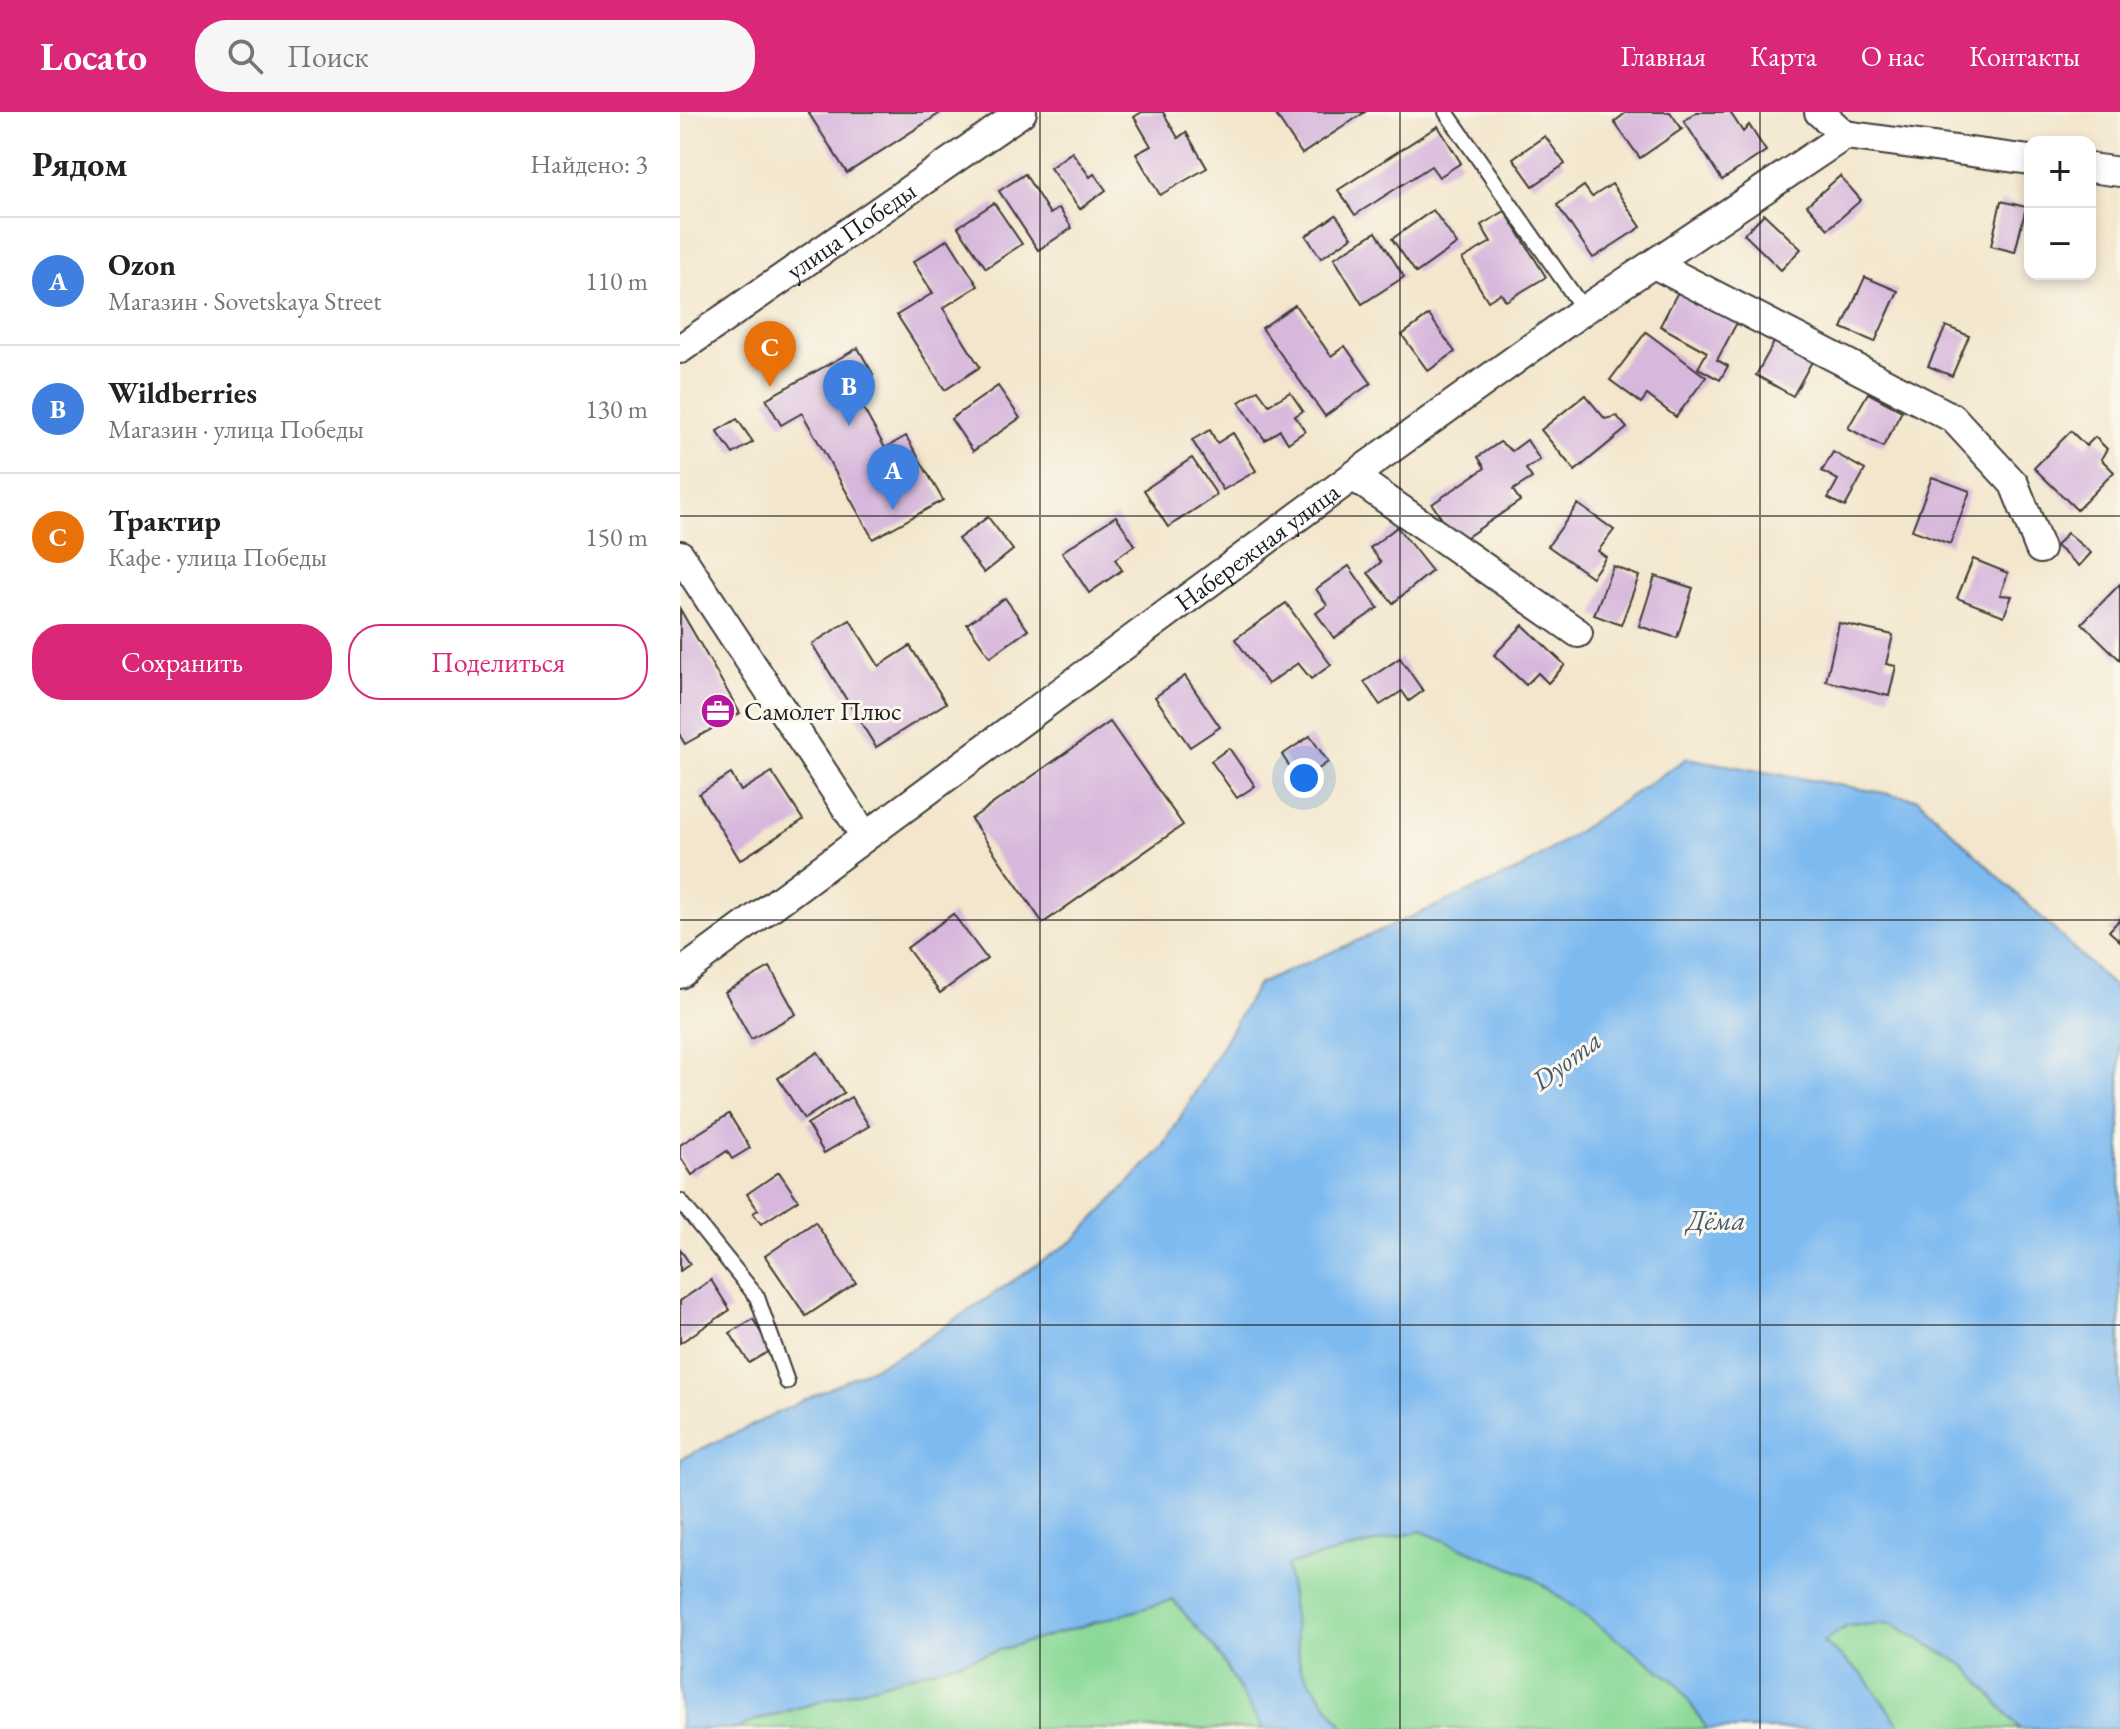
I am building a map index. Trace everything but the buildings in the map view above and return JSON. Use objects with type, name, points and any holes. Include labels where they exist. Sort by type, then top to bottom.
[{"type":"street","name":"улица Победы","points":[[680,349],[1022,112]]},
{"type":"street","points":[[1819,112],[1845,135],[2024,159]]},
{"type":"street","name":"Набережная улица","points":[[680,974],[1353,476],[1584,310],[1845,135]]},
{"type":"street","points":[[2096,169],[2120,172]]},
{"type":"street","points":[[1654,264],[1953,418],[2014,484],[2040,549]]},
{"type":"street","points":[[1353,476],[1578,633]]},
{"type":"street","points":[[680,555],[865,836]]},
{"type":"lane","points":[[1446,112],[1584,310]]},
{"type":"lane","points":[[680,1201],[757,1297],[787,1382]]},
{"type":"green space","points":[[1421,1531],[1532,1576],[1677,1683],[1707,1729],[1345,1729],[1300,1667],[1287,1565]]},
{"type":"green space","points":[[1173,1600],[1216,1650],[1263,1729],[737,1729],[753,1721]]},
{"type":"green space","points":[[1890,1623],[1967,1667],[2020,1729],[1902,1729],[1864,1676],[1823,1642],[1847,1626]]},
{"type":"water","name":"Дёма","points":[[1687,758],[1918,799],[2120,993],[2120,1729],[2020,1729],[1967,1667],[1891,1623],[1847,1626],[1823,1642],[1864,1676],[1902,1729],[1707,1729],[1677,1683],[1532,1577],[1421,1531],[1287,1565],[1300,1667],[1345,1729],[1263,1729],[1216,1650],[1173,1600],[753,1721],[737,1729],[680,1729],[680,1459],[908,1351],[1074,1240],[1163,1147],[1258,984],[1523,868]]},
{"type":"place","name":"Трактир","points":[[770,387]]},
{"type":"place","name":"Wildberries","points":[[849,426]]},
{"type":"place","name":"Ozon","points":[[893,510]]},
{"type":"place","name":"Самолет Плюс","points":[[718,711]]},
{"type":"water label","name":"Dyoma","points":[[1566,1060]]}]
